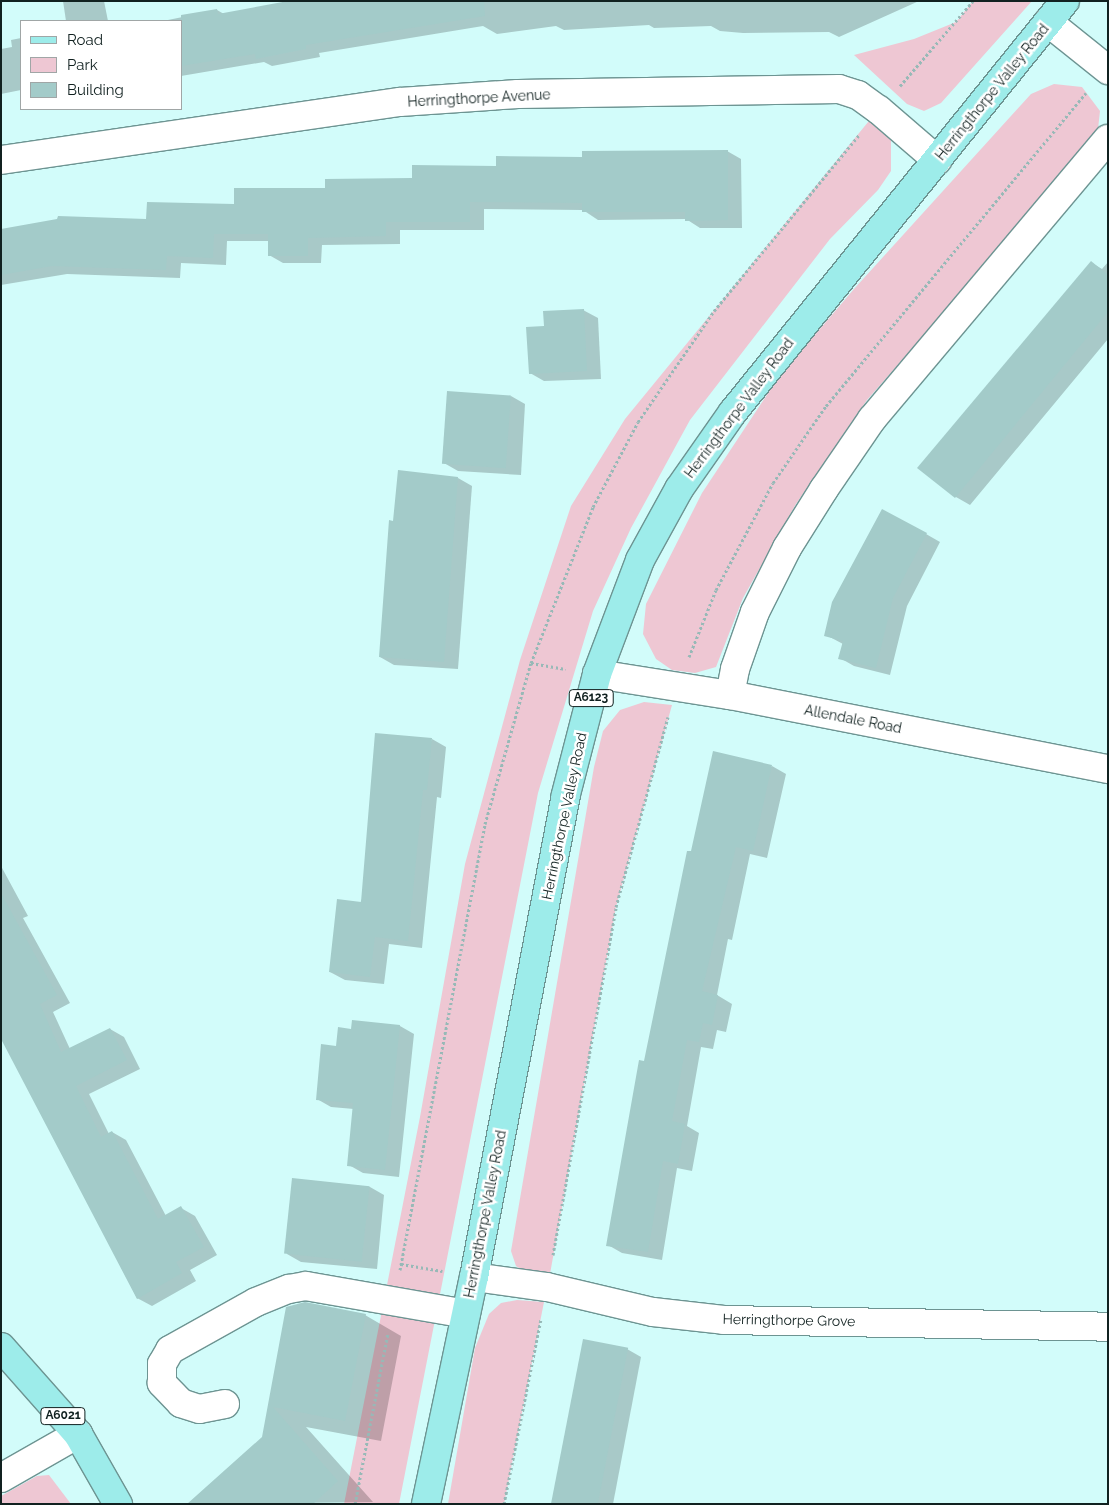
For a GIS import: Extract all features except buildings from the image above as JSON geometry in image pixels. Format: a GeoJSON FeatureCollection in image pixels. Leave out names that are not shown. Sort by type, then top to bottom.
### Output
{"type":"FeatureCollection","features":[{"type":"Feature","properties":{"kind":"main road","name":"Herringthorpe Valley Road"},"geometry":{"type":"LineString","coordinates":[[426,1504],[474,1276],[565,798],[597,674],[640,560],[679,490],[733,412],[1056,12]]}},
{"type":"Feature","properties":{"kind":"main road","name":"A6021"},"geometry":{"type":"LineString","coordinates":[[1,1347],[78,1434],[119,1500]]}},
{"type":"Feature","properties":{"kind":"street"},"geometry":{"type":"LineString","coordinates":[[1056,12],[1107,69]]}},
{"type":"Feature","properties":{"kind":"street","name":"Herringthorpe Avenue"},"geometry":{"type":"LineString","coordinates":[[1,160],[400,102],[518,94],[839,89],[858,96],[879,110],[937,160]]}},
{"type":"Feature","properties":{"kind":"street"},"geometry":{"type":"LineString","coordinates":[[730,695],[735,669],[755,612],[787,548],[872,419],[1108,139]]}},
{"type":"Feature","properties":{"kind":"street","name":"Allendale Road"},"geometry":{"type":"LineString","coordinates":[[597,674],[730,695],[1108,769]]}},
{"type":"Feature","properties":{"kind":"street","name":"Herringthorpe Grove"},"geometry":{"type":"LineString","coordinates":[[474,1276],[547,1287],[653,1312],[724,1320],[1108,1327]]}},
{"type":"Feature","properties":{"kind":"street"},"geometry":{"type":"LineString","coordinates":[[225,1404],[199,1409],[181,1403],[162,1383],[162,1364],[170,1350],[256,1302],[289,1289],[306,1286],[466,1314]]}},
{"type":"Feature","properties":{"kind":"street"},"geometry":{"type":"LineString","coordinates":[[1,1478],[78,1434]]}},
{"type":"Feature","properties":{"kind":"path"},"geometry":{"type":"LineString","coordinates":[[504,1504],[547,1287],[616,907],[657,751],[678,687],[716,590],[773,483],[810,429],[1107,69]]}},
{"type":"Feature","properties":{"kind":"path"},"geometry":{"type":"LineString","coordinates":[[401,1264],[474,1276]]}},
{"type":"Feature","properties":{"kind":"green space"},"geometry":{"type":"Polygon","coordinates":[[[973,1],[1032,1],[941,103],[924,111],[907,104],[854,55],[914,39],[956,22],[973,1]]]}},
{"type":"Feature","properties":{"kind":"green space"},"geometry":{"type":"Polygon","coordinates":[[[1054,84],[1082,87],[1100,111],[1098,129],[959,295],[867,400],[796,504],[743,598],[716,667],[695,673],[672,670],[656,659],[643,634],[646,604],[702,493],[778,378],[854,289],[1031,94],[1054,84]]]}},
{"type":"Feature","properties":{"kind":"green space"},"geometry":{"type":"Polygon","coordinates":[[[873,116],[891,135],[891,171],[878,190],[830,239],[690,420],[631,528],[593,611],[538,793],[399,1504],[344,1504],[420,1117],[465,864],[520,660],[571,506],[625,419],[873,116]]]}},
{"type":"Feature","properties":{"kind":"green space"},"geometry":{"type":"Polygon","coordinates":[[[644,702],[672,705],[616,907],[550,1274],[525,1272],[516,1266],[511,1251],[594,767],[603,731],[620,710],[644,702]]]}},
{"type":"Feature","properties":{"kind":"green space"},"geometry":{"type":"Polygon","coordinates":[[[517,1300],[544,1302],[504,1504],[448,1504],[475,1348],[489,1314],[501,1303],[517,1300]]]}},
{"type":"Feature","properties":{"kind":"green space"},"geometry":{"type":"Polygon","coordinates":[[[49,1475],[71,1504],[1,1504],[1,1496],[37,1476],[49,1475]]]}}]}
